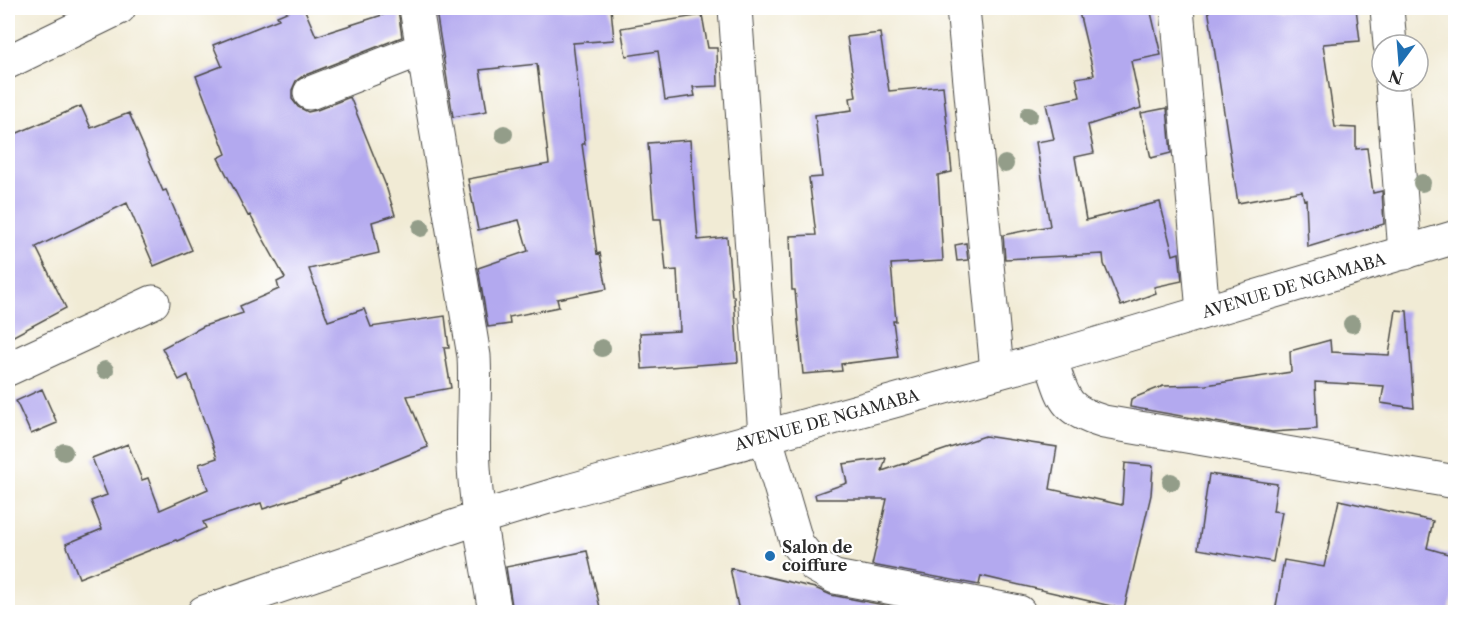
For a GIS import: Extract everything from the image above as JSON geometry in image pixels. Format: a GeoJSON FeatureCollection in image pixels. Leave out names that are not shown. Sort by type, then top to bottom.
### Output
{"type":"FeatureCollection","features":[{"type":"Feature","properties":{"kind":"street"},"geometry":{"type":"LineString","coordinates":[[8,62],[119,8]]}},
{"type":"Feature","properties":{"kind":"street"},"geometry":{"type":"LineString","coordinates":[[416,8],[474,356],[476,390],[473,435],[479,518],[495,612]]}},
{"type":"Feature","properties":{"kind":"street"},"geometry":{"type":"LineString","coordinates":[[735,8],[765,435],[797,544],[815,566],[835,577],[1019,612]]}},
{"type":"Feature","properties":{"kind":"street"},"geometry":{"type":"LineString","coordinates":[[963,8],[997,371]]}},
{"type":"Feature","properties":{"kind":"street"},"geometry":{"type":"LineString","coordinates":[[1177,8],[1203,312]]}},
{"type":"Feature","properties":{"kind":"street"},"geometry":{"type":"LineString","coordinates":[[1387,8],[1389,33]]}},
{"type":"Feature","properties":{"kind":"street"},"geometry":{"type":"LineString","coordinates":[[310,93],[422,49]]}},
{"type":"Feature","properties":{"kind":"street"},"geometry":{"type":"LineString","coordinates":[[1393,93],[1405,254]]}},
{"type":"Feature","properties":{"kind":"street","name":"AVENUE DE NGAMABA"},"geometry":{"type":"LineString","coordinates":[[204,612],[479,518],[765,435],[1050,358],[1405,254],[1455,237]]}},
{"type":"Feature","properties":{"kind":"street"},"geometry":{"type":"LineString","coordinates":[[8,369],[153,302]]}},
{"type":"Feature","properties":{"kind":"street"},"geometry":{"type":"LineString","coordinates":[[1050,358],[1066,403],[1083,416],[1116,424],[1455,482]]}},
{"type":"Feature","properties":{"kind":"building"},"geometry":{"type":"Polygon","coordinates":[[[296,8],[304,8],[316,36],[398,10],[402,37],[303,76],[296,81],[292,90],[292,99],[298,107],[308,112],[350,97],[386,186],[395,215],[372,222],[379,253],[309,269],[328,321],[364,309],[371,327],[445,316],[449,348],[444,348],[451,388],[407,396],[428,447],[340,482],[340,484],[263,509],[261,503],[203,522],[206,528],[79,578],[66,544],[102,529],[91,501],[107,495],[92,458],[128,444],[142,480],[148,478],[160,510],[208,489],[199,464],[217,458],[188,375],[179,380],[162,348],[204,326],[243,313],[240,306],[279,289],[277,282],[285,278],[250,215],[248,216],[218,158],[226,154],[196,76],[222,66],[213,45],[279,19],[277,16],[296,8]]]}},
{"type":"Feature","properties":{"kind":"building"},"geometry":{"type":"Polygon","coordinates":[[[453,8],[611,8],[614,40],[573,43],[585,144],[582,144],[597,254],[600,253],[607,289],[557,299],[559,307],[509,317],[510,324],[488,327],[478,268],[528,251],[519,220],[478,230],[468,179],[549,164],[537,64],[480,70],[487,111],[453,117],[436,11],[453,8]]]}},
{"type":"Feature","properties":{"kind":"building"},"geometry":{"type":"Polygon","coordinates":[[[1078,8],[1150,8],[1161,55],[1131,61],[1141,108],[1088,125],[1094,153],[1075,157],[1086,220],[1160,202],[1173,255],[1179,253],[1182,281],[1154,287],[1156,293],[1121,306],[1104,264],[1103,254],[1005,259],[1003,235],[1050,226],[1036,142],[1054,139],[1046,104],[1080,97],[1076,78],[1094,75],[1078,8]]]}},
{"type":"Feature","properties":{"kind":"building"},"geometry":{"type":"Polygon","coordinates":[[[1208,8],[1356,8],[1360,41],[1323,44],[1335,127],[1356,128],[1356,149],[1367,148],[1373,193],[1382,191],[1384,224],[1308,247],[1306,199],[1304,200],[1302,191],[1238,203],[1208,8]]]}},
{"type":"Feature","properties":{"kind":"building"},"geometry":{"type":"Polygon","coordinates":[[[702,15],[708,48],[717,48],[718,86],[693,87],[695,96],[665,100],[658,51],[626,56],[621,28],[702,15]]]}},
{"type":"Feature","properties":{"kind":"building"},"geometry":{"type":"Polygon","coordinates":[[[880,33],[889,91],[943,86],[952,172],[938,175],[943,261],[891,264],[896,321],[893,321],[898,357],[841,364],[842,371],[803,374],[795,290],[792,290],[790,236],[816,235],[809,178],[822,177],[815,115],[852,110],[850,98],[856,97],[847,37],[880,33]]]}},
{"type":"Feature","properties":{"kind":"building"},"geometry":{"type":"Polygon","coordinates":[[[81,106],[91,128],[129,113],[192,250],[154,266],[127,203],[36,247],[66,308],[8,339],[8,137],[81,106]]]}},
{"type":"Feature","properties":{"kind":"building"},"geometry":{"type":"Polygon","coordinates":[[[1167,108],[1171,153],[1151,158],[1141,113],[1167,108]]]}},
{"type":"Feature","properties":{"kind":"building"},"geometry":{"type":"Polygon","coordinates":[[[690,140],[698,240],[727,237],[732,296],[734,296],[738,362],[642,369],[640,333],[680,331],[677,270],[666,271],[661,219],[654,219],[648,143],[690,140]]]}},
{"type":"Feature","properties":{"kind":"building"},"geometry":{"type":"Polygon","coordinates":[[[966,243],[968,260],[957,261],[955,245],[966,243]]]}},
{"type":"Feature","properties":{"kind":"building"},"geometry":{"type":"Polygon","coordinates":[[[1396,310],[1407,311],[1414,408],[1381,403],[1384,386],[1315,382],[1317,429],[1272,432],[1130,407],[1131,399],[1163,386],[1206,385],[1291,372],[1290,351],[1330,340],[1331,352],[1389,355],[1396,310]]]}},
{"type":"Feature","properties":{"kind":"building"},"geometry":{"type":"Polygon","coordinates":[[[42,389],[57,423],[31,434],[16,401],[42,389]]]}},
{"type":"Feature","properties":{"kind":"building"},"geometry":{"type":"Polygon","coordinates":[[[985,436],[1057,447],[1050,489],[1122,505],[1125,463],[1153,466],[1151,495],[1124,609],[981,576],[979,585],[872,565],[887,499],[816,499],[815,494],[847,483],[843,464],[886,458],[882,471],[985,436]]]}},
{"type":"Feature","properties":{"kind":"building"},"geometry":{"type":"Polygon","coordinates":[[[1209,474],[1277,484],[1273,511],[1282,512],[1273,562],[1198,549],[1209,474]]]}},
{"type":"Feature","properties":{"kind":"building"},"geometry":{"type":"Polygon","coordinates":[[[1339,500],[1433,521],[1427,548],[1455,556],[1455,588],[1449,612],[1275,612],[1284,560],[1324,567],[1339,500]]]}},
{"type":"Feature","properties":{"kind":"building"},"geometry":{"type":"Polygon","coordinates":[[[587,551],[601,612],[513,612],[506,567],[587,551]]]}},
{"type":"Feature","properties":{"kind":"building"},"geometry":{"type":"Polygon","coordinates":[[[730,568],[815,588],[831,595],[889,606],[888,612],[757,612],[738,607],[730,568]]]}},
{"type":"Feature","properties":{"kind":"place","name":"Salon de coiffure"},"geometry":{"type":"Point","coordinates":[770,556]}}]}
